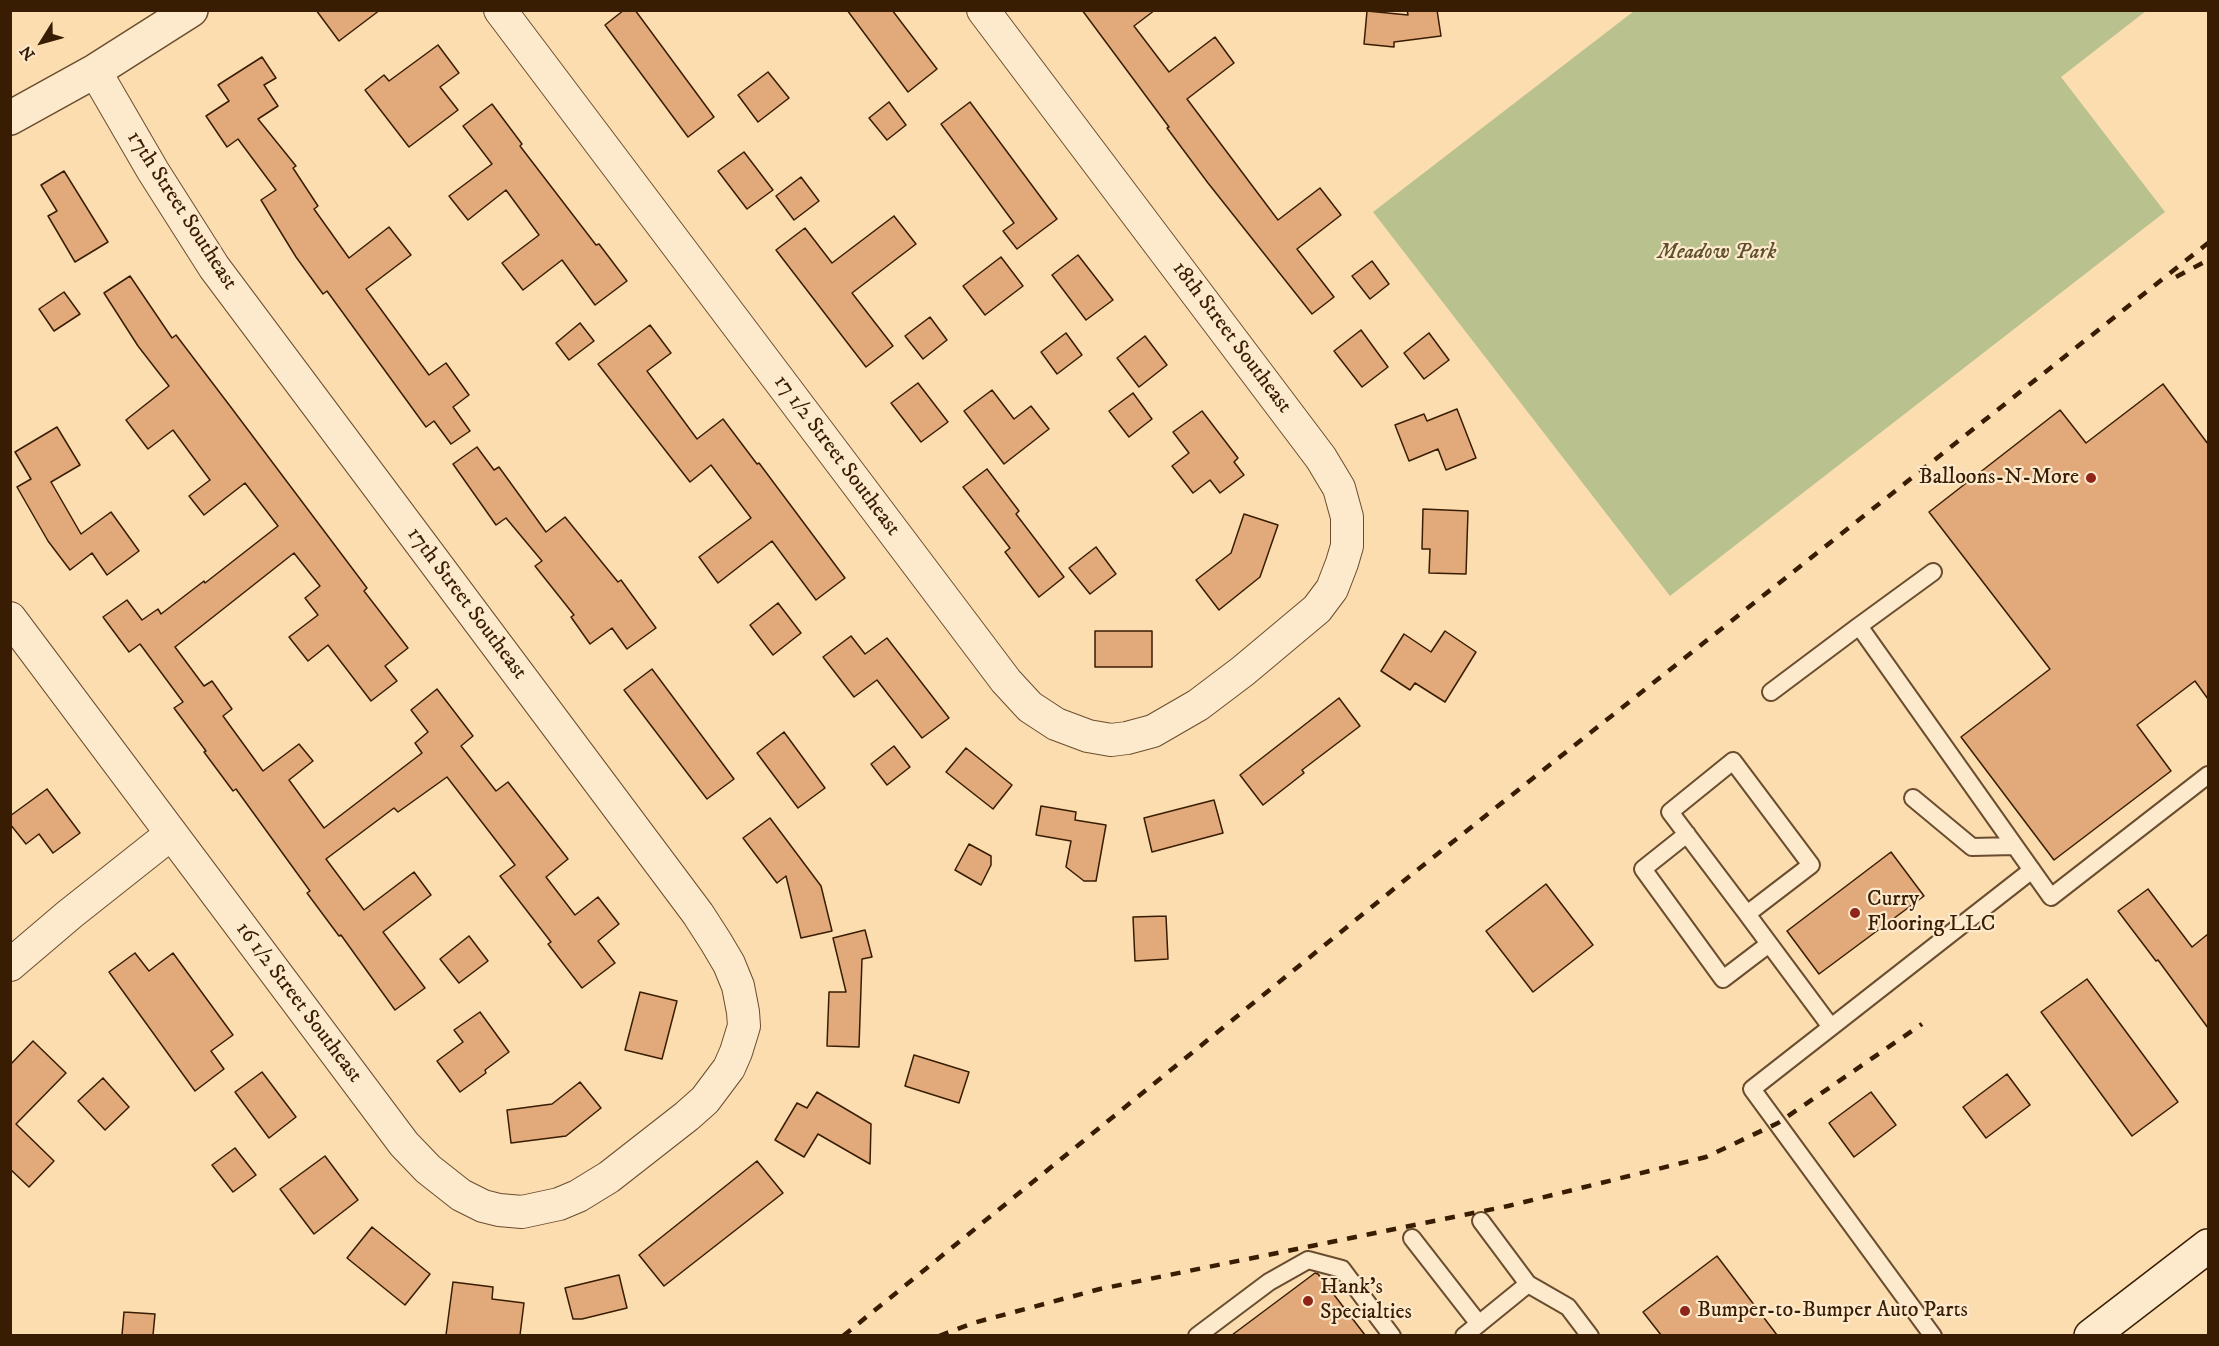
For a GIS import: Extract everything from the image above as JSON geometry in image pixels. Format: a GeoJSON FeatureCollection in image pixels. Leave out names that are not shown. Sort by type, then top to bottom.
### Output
{"type":"FeatureCollection","features":[{"type":"Feature","properties":{"kind":"street"},"geometry":{"type":"LineString","coordinates":[[10,118],[95,71],[190,10]]}},
{"type":"Feature","properties":{"kind":"street","name":"17 1/2 Street Southeast"},"geometry":{"type":"LineString","coordinates":[[500,10],[999,672],[1030,707],[1056,724],[1074,732],[1111,740],[1127,738],[1171,723],[1243,672]]}},
{"type":"Feature","properties":{"kind":"street","name":"18th Street Southeast"},"geometry":{"type":"LineString","coordinates":[[983,10],[1322,458],[1339,488],[1347,517],[1347,533],[1342,563],[1332,589],[1300,626],[1243,672]]}},
{"type":"Feature","properties":{"kind":"street","name":"17th Street Southeast"},"geometry":{"type":"LineString","coordinates":[[95,71],[158,180],[214,267],[698,915],[729,964],[738,986],[743,1012],[744,1026],[736,1052],[729,1068],[705,1100],[663,1136]]}},
{"type":"Feature","properties":{"kind":"street","name":"16 1/2 Street Southeast"},"geometry":{"type":"LineString","coordinates":[[10,618],[404,1144],[428,1169],[461,1195],[483,1206],[499,1210],[533,1211],[578,1196],[609,1178],[663,1136]]}},
{"type":"Feature","properties":{"kind":"street"},"geometry":{"type":"LineString","coordinates":[[10,965],[171,834]]}},
{"type":"Feature","properties":{"kind":"street"},"geometry":{"type":"LineString","coordinates":[[2091,1335],[2208,1246]]}},
{"type":"Feature","properties":{"kind":"lane"},"geometry":{"type":"LineString","coordinates":[[1770,692],[1933,572]]}},
{"type":"Feature","properties":{"kind":"lane"},"geometry":{"type":"LineString","coordinates":[[1859,626],[2051,897],[2208,775]]}},
{"type":"Feature","properties":{"kind":"lane"},"geometry":{"type":"LineString","coordinates":[[1746,914],[1810,865],[1733,761],[1670,812],[1687,834],[1746,914],[1831,1027]]}},
{"type":"Feature","properties":{"kind":"lane"},"geometry":{"type":"LineString","coordinates":[[1913,798],[1972,847],[2014,846]]}},
{"type":"Feature","properties":{"kind":"lane"},"geometry":{"type":"LineString","coordinates":[[1687,834],[1644,869],[1723,979],[1769,944]]}},
{"type":"Feature","properties":{"kind":"lane"},"geometry":{"type":"LineString","coordinates":[[1933,1335],[1752,1089],[2032,870]]}},
{"type":"Feature","properties":{"kind":"lane"},"geometry":{"type":"LineString","coordinates":[[1481,1221],[1528,1284],[1568,1307],[1590,1335]]}},
{"type":"Feature","properties":{"kind":"lane"},"geometry":{"type":"LineString","coordinates":[[1412,1238],[1479,1324]]}},
{"type":"Feature","properties":{"kind":"lane"},"geometry":{"type":"LineString","coordinates":[[1197,1335],[1269,1282],[1308,1260],[1342,1269],[1392,1335]]}},
{"type":"Feature","properties":{"kind":"lane"},"geometry":{"type":"LineString","coordinates":[[1464,1335],[1528,1284]]}},
{"type":"Feature","properties":{"kind":"green space","name":"Meadow Park"},"geometry":{"type":"Polygon","coordinates":[[[1634,11],[2146,11],[2061,77],[2165,212],[1670,596],[1373,212],[1634,11]]]}},
{"type":"Feature","properties":{"kind":"building"},"geometry":{"type":"Polygon","coordinates":[[[316,10],[380,10],[339,41],[316,10]]]}},
{"type":"Feature","properties":{"kind":"building"},"geometry":{"type":"Polygon","coordinates":[[[624,10],[635,10],[714,117],[688,137],[605,25],[624,10]]]}},
{"type":"Feature","properties":{"kind":"building"},"geometry":{"type":"Polygon","coordinates":[[[847,10],[892,10],[937,69],[908,92],[847,10]]]}},
{"type":"Feature","properties":{"kind":"building"},"geometry":{"type":"Polygon","coordinates":[[[1082,10],[1155,10],[1134,26],[1169,72],[1215,37],[1234,63],[1187,99],[1278,220],[1320,188],[1341,215],[1297,249],[1334,297],[1312,314],[1208,183],[1082,10]]]}},
{"type":"Feature","properties":{"kind":"building"},"geometry":{"type":"Polygon","coordinates":[[[1407,10],[1437,10],[1441,36],[1394,42],[1394,47],[1364,44],[1367,11],[1408,15],[1407,10]]]}},
{"type":"Feature","properties":{"kind":"building"},"geometry":{"type":"Polygon","coordinates":[[[438,45],[459,73],[440,87],[458,110],[409,147],[365,90],[384,75],[389,81],[438,45]]]}},
{"type":"Feature","properties":{"kind":"building"},"geometry":{"type":"Polygon","coordinates":[[[262,57],[276,78],[264,85],[278,106],[258,119],[296,166],[293,168],[318,206],[314,209],[349,258],[389,227],[411,255],[366,289],[429,375],[446,363],[469,395],[453,407],[470,431],[451,444],[434,421],[426,427],[327,291],[323,294],[296,257],[261,200],[276,190],[238,139],[227,147],[206,116],[229,101],[218,85],[262,57]]]}},
{"type":"Feature","properties":{"kind":"building"},"geometry":{"type":"Polygon","coordinates":[[[768,72],[789,98],[758,122],[738,95],[768,72]]]}},
{"type":"Feature","properties":{"kind":"building"},"geometry":{"type":"Polygon","coordinates":[[[889,102],[906,125],[887,140],[869,118],[889,102]]]}},
{"type":"Feature","properties":{"kind":"building"},"geometry":{"type":"Polygon","coordinates":[[[970,102],[1057,219],[1017,249],[1003,231],[1014,223],[941,124],[970,102]]]}},
{"type":"Feature","properties":{"kind":"building"},"geometry":{"type":"Polygon","coordinates":[[[492,104],[522,144],[520,146],[596,245],[599,244],[627,281],[595,305],[562,260],[523,290],[502,263],[539,235],[506,190],[468,220],[449,196],[492,164],[463,126],[492,104]]]}},
{"type":"Feature","properties":{"kind":"building"},"geometry":{"type":"Polygon","coordinates":[[[744,152],[773,190],[747,209],[718,171],[744,152]]]}},
{"type":"Feature","properties":{"kind":"building"},"geometry":{"type":"Polygon","coordinates":[[[64,171],[108,242],[75,262],[48,216],[57,211],[41,185],[64,171]]]}},
{"type":"Feature","properties":{"kind":"building"},"geometry":{"type":"Polygon","coordinates":[[[801,177],[819,201],[794,220],[776,196],[801,177]]]}},
{"type":"Feature","properties":{"kind":"building"},"geometry":{"type":"Polygon","coordinates":[[[894,216],[916,244],[852,293],[893,346],[866,367],[776,250],[805,228],[832,263],[894,216]]]}},
{"type":"Feature","properties":{"kind":"building"},"geometry":{"type":"Polygon","coordinates":[[[1078,255],[1113,300],[1086,320],[1052,275],[1078,255]]]}},
{"type":"Feature","properties":{"kind":"building"},"geometry":{"type":"Polygon","coordinates":[[[1001,257],[1023,286],[985,315],[963,286],[1001,257]]]}},
{"type":"Feature","properties":{"kind":"building"},"geometry":{"type":"Polygon","coordinates":[[[1372,261],[1389,284],[1370,299],[1352,276],[1372,261]]]}},
{"type":"Feature","properties":{"kind":"building"},"geometry":{"type":"Polygon","coordinates":[[[130,276],[172,338],[176,335],[367,588],[364,591],[408,648],[385,666],[397,681],[371,701],[328,645],[308,661],[289,637],[318,615],[305,598],[320,586],[294,553],[175,647],[204,686],[212,681],[232,709],[223,716],[263,771],[299,744],[313,761],[289,780],[324,828],[422,753],[415,743],[428,732],[411,710],[437,689],[473,736],[461,746],[496,791],[508,782],[568,859],[546,877],[575,915],[598,897],[619,924],[598,941],[615,963],[582,988],[548,944],[551,942],[500,876],[515,865],[447,777],[398,812],[394,808],[326,859],[364,910],[414,872],[431,895],[383,932],[425,988],[395,1010],[341,935],[339,936],[307,893],[310,891],[236,789],[233,791],[204,752],[206,751],[174,708],[183,702],[140,644],[129,652],[103,617],[127,600],[142,620],[158,609],[161,614],[278,526],[245,483],[204,515],[189,496],[210,480],[173,430],[148,449],[126,420],[169,386],[138,346],[104,293],[130,276]]]}},
{"type":"Feature","properties":{"kind":"building"},"geometry":{"type":"Polygon","coordinates":[[[64,292],[80,314],[54,331],[39,309],[64,292]]]}},
{"type":"Feature","properties":{"kind":"building"},"geometry":{"type":"Polygon","coordinates":[[[930,317],[947,340],[923,359],[905,336],[930,317]]]}},
{"type":"Feature","properties":{"kind":"building"},"geometry":{"type":"Polygon","coordinates":[[[580,323],[594,341],[569,360],[556,343],[580,323]]]}},
{"type":"Feature","properties":{"kind":"building"},"geometry":{"type":"Polygon","coordinates":[[[650,325],[671,353],[647,371],[697,439],[723,419],[845,578],[816,600],[772,541],[718,583],[699,557],[751,518],[711,465],[690,482],[598,364],[650,325]]]}},
{"type":"Feature","properties":{"kind":"building"},"geometry":{"type":"Polygon","coordinates":[[[1361,330],[1388,367],[1362,387],[1334,351],[1361,330]]]}},
{"type":"Feature","properties":{"kind":"building"},"geometry":{"type":"Polygon","coordinates":[[[1066,333],[1082,355],[1057,374],[1041,352],[1066,333]]]}},
{"type":"Feature","properties":{"kind":"building"},"geometry":{"type":"Polygon","coordinates":[[[1429,333],[1449,360],[1424,379],[1404,353],[1429,333]]]}},
{"type":"Feature","properties":{"kind":"building"},"geometry":{"type":"Polygon","coordinates":[[[1145,336],[1167,365],[1139,387],[1117,358],[1145,336]]]}},
{"type":"Feature","properties":{"kind":"building"},"geometry":{"type":"Polygon","coordinates":[[[918,383],[948,422],[921,442],[891,403],[918,383]]]}},
{"type":"Feature","properties":{"kind":"building"},"geometry":{"type":"Polygon","coordinates":[[[2163,384],[2208,444],[2208,699],[2195,681],[2137,725],[2171,771],[2054,860],[1961,737],[2050,669],[1929,512],[2060,410],[2086,443],[2163,384]]]}},
{"type":"Feature","properties":{"kind":"building"},"geometry":{"type":"Polygon","coordinates":[[[992,390],[1014,419],[1031,406],[1049,429],[1004,464],[964,411],[992,390]]]}},
{"type":"Feature","properties":{"kind":"building"},"geometry":{"type":"Polygon","coordinates":[[[1133,393],[1152,419],[1129,437],[1109,411],[1133,393]]]}},
{"type":"Feature","properties":{"kind":"building"},"geometry":{"type":"Polygon","coordinates":[[[1457,409],[1476,458],[1446,470],[1438,449],[1409,461],[1395,425],[1424,414],[1427,421],[1457,409]]]}},
{"type":"Feature","properties":{"kind":"building"},"geometry":{"type":"Polygon","coordinates":[[[1202,411],[1238,458],[1234,462],[1244,475],[1220,493],[1210,480],[1193,493],[1172,466],[1189,453],[1173,432],[1202,411]]]}},
{"type":"Feature","properties":{"kind":"building"},"geometry":{"type":"Polygon","coordinates":[[[57,427],[80,465],[51,482],[81,534],[111,512],[139,551],[107,575],[92,553],[70,570],[48,541],[17,487],[31,479],[15,452],[57,427]]]}},
{"type":"Feature","properties":{"kind":"building"},"geometry":{"type":"Polygon","coordinates":[[[477,447],[494,470],[499,467],[546,532],[565,517],[618,582],[621,580],[656,628],[627,649],[612,628],[590,644],[571,617],[574,615],[535,566],[542,561],[506,518],[496,525],[453,464],[477,447]]]}},
{"type":"Feature","properties":{"kind":"building"},"geometry":{"type":"Polygon","coordinates":[[[987,469],[1019,511],[1016,514],[1064,577],[1039,597],[1005,552],[1010,548],[963,487],[987,469]]]}},
{"type":"Feature","properties":{"kind":"building"},"geometry":{"type":"Polygon","coordinates":[[[1423,509],[1468,511],[1466,574],[1429,573],[1430,549],[1422,549],[1423,509]]]}},
{"type":"Feature","properties":{"kind":"building"},"geometry":{"type":"Polygon","coordinates":[[[1244,514],[1278,525],[1260,577],[1219,610],[1196,580],[1231,553],[1244,514]]]}},
{"type":"Feature","properties":{"kind":"building"},"geometry":{"type":"Polygon","coordinates":[[[1096,547],[1116,574],[1090,594],[1069,568],[1096,547]]]}},
{"type":"Feature","properties":{"kind":"building"},"geometry":{"type":"Polygon","coordinates":[[[778,603],[801,633],[773,655],[750,625],[778,603]]]}},
{"type":"Feature","properties":{"kind":"building"},"geometry":{"type":"Polygon","coordinates":[[[1095,631],[1152,631],[1152,667],[1095,667],[1095,631]]]}},
{"type":"Feature","properties":{"kind":"building"},"geometry":{"type":"Polygon","coordinates":[[[1445,631],[1476,652],[1445,702],[1415,683],[1410,690],[1381,671],[1404,634],[1431,652],[1445,631]]]}},
{"type":"Feature","properties":{"kind":"building"},"geometry":{"type":"Polygon","coordinates":[[[851,636],[865,654],[887,638],[949,718],[922,738],[877,680],[854,697],[823,657],[851,636]]]}},
{"type":"Feature","properties":{"kind":"building"},"geometry":{"type":"Polygon","coordinates":[[[652,669],[734,779],[707,799],[624,690],[652,669]]]}},
{"type":"Feature","properties":{"kind":"building"},"geometry":{"type":"Polygon","coordinates":[[[1339,698],[1360,726],[1302,770],[1304,773],[1263,805],[1240,775],[1339,698]]]}},
{"type":"Feature","properties":{"kind":"building"},"geometry":{"type":"Polygon","coordinates":[[[784,732],[825,788],[798,808],[757,753],[784,732]]]}},
{"type":"Feature","properties":{"kind":"building"},"geometry":{"type":"Polygon","coordinates":[[[894,746],[910,767],[887,785],[871,764],[894,746]]]}},
{"type":"Feature","properties":{"kind":"building"},"geometry":{"type":"Polygon","coordinates":[[[966,748],[1012,785],[993,809],[946,772],[966,748]]]}},
{"type":"Feature","properties":{"kind":"building"},"geometry":{"type":"Polygon","coordinates":[[[47,789],[80,833],[53,853],[39,834],[26,844],[10,824],[10,816],[47,789]]]}},
{"type":"Feature","properties":{"kind":"building"},"geometry":{"type":"Polygon","coordinates":[[[1214,800],[1223,833],[1152,852],[1144,818],[1214,800]]]}},
{"type":"Feature","properties":{"kind":"building"},"geometry":{"type":"Polygon","coordinates":[[[1041,806],[1076,812],[1075,820],[1106,825],[1096,881],[1084,881],[1066,867],[1071,841],[1036,835],[1041,806]]]}},
{"type":"Feature","properties":{"kind":"building"},"geometry":{"type":"Polygon","coordinates":[[[770,818],[821,886],[832,931],[801,938],[786,876],[777,883],[743,838],[770,818]]]}},
{"type":"Feature","properties":{"kind":"building"},"geometry":{"type":"Polygon","coordinates":[[[969,844],[991,856],[991,865],[981,885],[955,870],[969,844]]]}},
{"type":"Feature","properties":{"kind":"building","name":"Curry Flooring LLC"},"geometry":{"type":"Polygon","coordinates":[[[1891,852],[1924,896],[1819,974],[1787,931],[1891,852]]]}},
{"type":"Feature","properties":{"kind":"building"},"geometry":{"type":"Polygon","coordinates":[[[1546,884],[1593,945],[1533,992],[1486,931],[1546,884]]]}},
{"type":"Feature","properties":{"kind":"building"},"geometry":{"type":"Polygon","coordinates":[[[2148,889],[2192,947],[2208,934],[2208,1028],[2158,960],[2156,961],[2118,911],[2148,889]]]}},
{"type":"Feature","properties":{"kind":"building"},"geometry":{"type":"Polygon","coordinates":[[[1166,916],[1168,959],[1135,961],[1133,917],[1166,916]]]}},
{"type":"Feature","properties":{"kind":"building"},"geometry":{"type":"Polygon","coordinates":[[[865,930],[872,957],[862,959],[859,1047],[827,1046],[829,992],[846,992],[833,938],[865,930]]]}},
{"type":"Feature","properties":{"kind":"building"},"geometry":{"type":"Polygon","coordinates":[[[469,936],[488,961],[459,983],[440,959],[469,936]]]}},
{"type":"Feature","properties":{"kind":"building"},"geometry":{"type":"Polygon","coordinates":[[[135,953],[149,971],[173,953],[233,1035],[211,1051],[224,1069],[195,1091],[109,972],[135,953]]]}},
{"type":"Feature","properties":{"kind":"building"},"geometry":{"type":"Polygon","coordinates":[[[2087,979],[2178,1102],[2132,1136],[2041,1012],[2087,979]]]}},
{"type":"Feature","properties":{"kind":"building"},"geometry":{"type":"Polygon","coordinates":[[[640,992],[677,1001],[662,1059],[625,1050],[640,992]]]}},
{"type":"Feature","properties":{"kind":"building"},"geometry":{"type":"Polygon","coordinates":[[[480,1012],[509,1052],[460,1092],[437,1061],[463,1042],[454,1030],[480,1012]]]}},
{"type":"Feature","properties":{"kind":"building"},"geometry":{"type":"Polygon","coordinates":[[[33,1041],[66,1073],[16,1124],[54,1161],[29,1187],[10,1169],[10,1065],[33,1041]]]}},
{"type":"Feature","properties":{"kind":"building"},"geometry":{"type":"Polygon","coordinates":[[[914,1055],[969,1072],[959,1103],[905,1086],[914,1055]]]}},
{"type":"Feature","properties":{"kind":"building"},"geometry":{"type":"Polygon","coordinates":[[[262,1072],[296,1117],[269,1138],[235,1092],[262,1072]]]}},
{"type":"Feature","properties":{"kind":"building"},"geometry":{"type":"Polygon","coordinates":[[[2007,1074],[2030,1105],[1986,1138],[1963,1107],[2007,1074]]]}},
{"type":"Feature","properties":{"kind":"building"},"geometry":{"type":"Polygon","coordinates":[[[103,1078],[129,1107],[105,1130],[78,1101],[103,1078]]]}},
{"type":"Feature","properties":{"kind":"building"},"geometry":{"type":"Polygon","coordinates":[[[580,1082],[601,1108],[566,1136],[511,1143],[507,1110],[552,1104],[580,1082]]]}},
{"type":"Feature","properties":{"kind":"building"},"geometry":{"type":"Polygon","coordinates":[[[817,1092],[871,1124],[870,1164],[818,1134],[804,1157],[775,1140],[797,1103],[807,1108],[817,1092]]]}},
{"type":"Feature","properties":{"kind":"building"},"geometry":{"type":"Polygon","coordinates":[[[1871,1092],[1896,1125],[1854,1157],[1829,1123],[1871,1092]]]}},
{"type":"Feature","properties":{"kind":"building"},"geometry":{"type":"Polygon","coordinates":[[[235,1148],[256,1175],[233,1192],[212,1165],[235,1148]]]}},
{"type":"Feature","properties":{"kind":"building"},"geometry":{"type":"Polygon","coordinates":[[[325,1156],[358,1200],[314,1234],[280,1189],[325,1156]]]}},
{"type":"Feature","properties":{"kind":"building"},"geometry":{"type":"Polygon","coordinates":[[[757,1161],[783,1193],[664,1286],[639,1255],[757,1161]]]}},
{"type":"Feature","properties":{"kind":"building"},"geometry":{"type":"Polygon","coordinates":[[[372,1227],[430,1274],[405,1305],[347,1258],[372,1227]]]}},
{"type":"Feature","properties":{"kind":"building"},"geometry":{"type":"Polygon","coordinates":[[[1717,1256],[1777,1335],[1661,1335],[1643,1312],[1717,1256]]]}},
{"type":"Feature","properties":{"kind":"building","name":"Hank's Specialties"},"geometry":{"type":"Polygon","coordinates":[[[1315,1273],[1365,1335],[1232,1335],[1315,1273]]]}},
{"type":"Feature","properties":{"kind":"building"},"geometry":{"type":"Polygon","coordinates":[[[619,1275],[627,1308],[573,1319],[565,1288],[619,1275]]]}},
{"type":"Feature","properties":{"kind":"building"},"geometry":{"type":"Polygon","coordinates":[[[453,1282],[493,1287],[492,1299],[524,1303],[520,1335],[446,1335],[453,1282]]]}},
{"type":"Feature","properties":{"kind":"building"},"geometry":{"type":"Polygon","coordinates":[[[124,1312],[155,1314],[153,1335],[122,1335],[124,1312]]]}},
{"type":"Feature","properties":{"kind":"railway"},"geometry":{"type":"LineString","coordinates":[[843,1336],[1416,871],[2208,243]]}},
{"type":"Feature","properties":{"kind":"railway"},"geometry":{"type":"LineString","coordinates":[[2176,277],[2208,260]]}},
{"type":"Feature","properties":{"kind":"railway"},"geometry":{"type":"LineString","coordinates":[[939,1336],[973,1323],[1100,1289],[1508,1206],[1706,1157],[1778,1123],[1922,1024]]}},
{"type":"Feature","properties":{"kind":"place","name":"Balloons-N-More"},"geometry":{"type":"Point","coordinates":[2091,478]}},
{"type":"Feature","properties":{"kind":"place","name":"Curry Flooring LLC"},"geometry":{"type":"Point","coordinates":[1855,913]}},
{"type":"Feature","properties":{"kind":"place","name":"Hank's Specialties"},"geometry":{"type":"Point","coordinates":[1308,1301]}},
{"type":"Feature","properties":{"kind":"place","name":"Bumper-to-Bumper Auto Parts"},"geometry":{"type":"Point","coordinates":[1685,1311]}}]}
